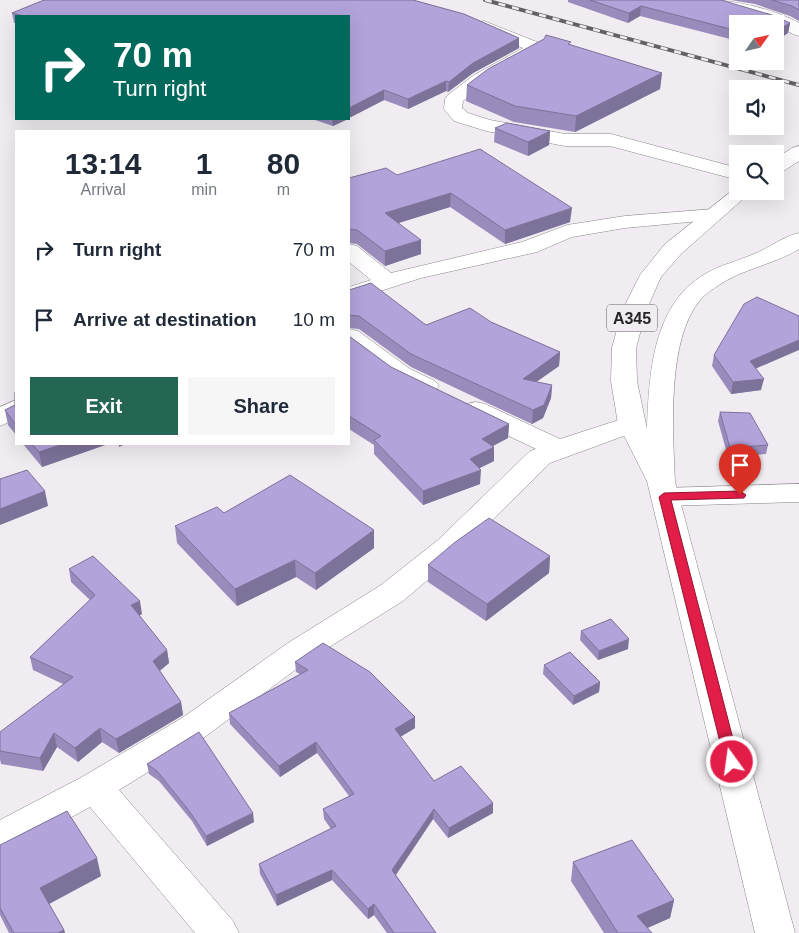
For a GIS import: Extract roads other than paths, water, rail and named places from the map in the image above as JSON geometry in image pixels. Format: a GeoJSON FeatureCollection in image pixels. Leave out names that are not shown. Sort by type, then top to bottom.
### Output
{"type":"FeatureCollection","features":[{"type":"Feature","properties":{"kind":"main road"},"geometry":{"type":"LineString","coordinates":[[715,0],[724,5],[777,21],[799,31]]}},
{"type":"Feature","properties":{"kind":"main road"},"geometry":{"type":"LineString","coordinates":[[468,18],[536,48],[480,79],[454,99],[453,109],[462,117],[486,125],[565,140],[611,140],[729,172]]}},
{"type":"Feature","properties":{"kind":"main road"},"geometry":{"type":"LineString","coordinates":[[784,162],[799,152]]}},
{"type":"Feature","properties":{"kind":"main road","name":"A345"},"geometry":{"type":"LineString","coordinates":[[663,489],[631,424],[624,381],[624,348],[634,311],[651,275],[673,249],[732,200]]}},
{"type":"Feature","properties":{"kind":"main road"},"geometry":{"type":"LineString","coordinates":[[350,294],[415,273],[529,246],[567,231],[625,222],[714,215]]}},
{"type":"Feature","properties":{"kind":"main road","name":"A345"},"geometry":{"type":"LineString","coordinates":[[775,933],[663,489],[660,426],[668,345],[677,318],[691,296],[710,280],[773,253],[799,238]]}},
{"type":"Feature","properties":{"kind":"main road"},"geometry":{"type":"LineString","coordinates":[[350,252],[388,282]]}},
{"type":"Feature","properties":{"kind":"main road"},"geometry":{"type":"LineString","coordinates":[[350,337],[401,374],[558,449]]}},
{"type":"Feature","properties":{"kind":"main road"},"geometry":{"type":"LineString","coordinates":[[0,418],[15,409]]}},
{"type":"Feature","properties":{"kind":"main road"},"geometry":{"type":"LineString","coordinates":[[0,838],[95,787],[194,727],[299,651],[392,593],[448,547],[540,457],[631,424]]}},
{"type":"Feature","properties":{"kind":"main road"},"geometry":{"type":"LineString","coordinates":[[663,489],[799,494]]}},
{"type":"Feature","properties":{"kind":"main road"},"geometry":{"type":"LineString","coordinates":[[95,787],[220,933]]}},
{"type":"Feature","properties":{"kind":"railway"},"geometry":{"type":"LineString","coordinates":[[485,0],[799,85]]}}]}
